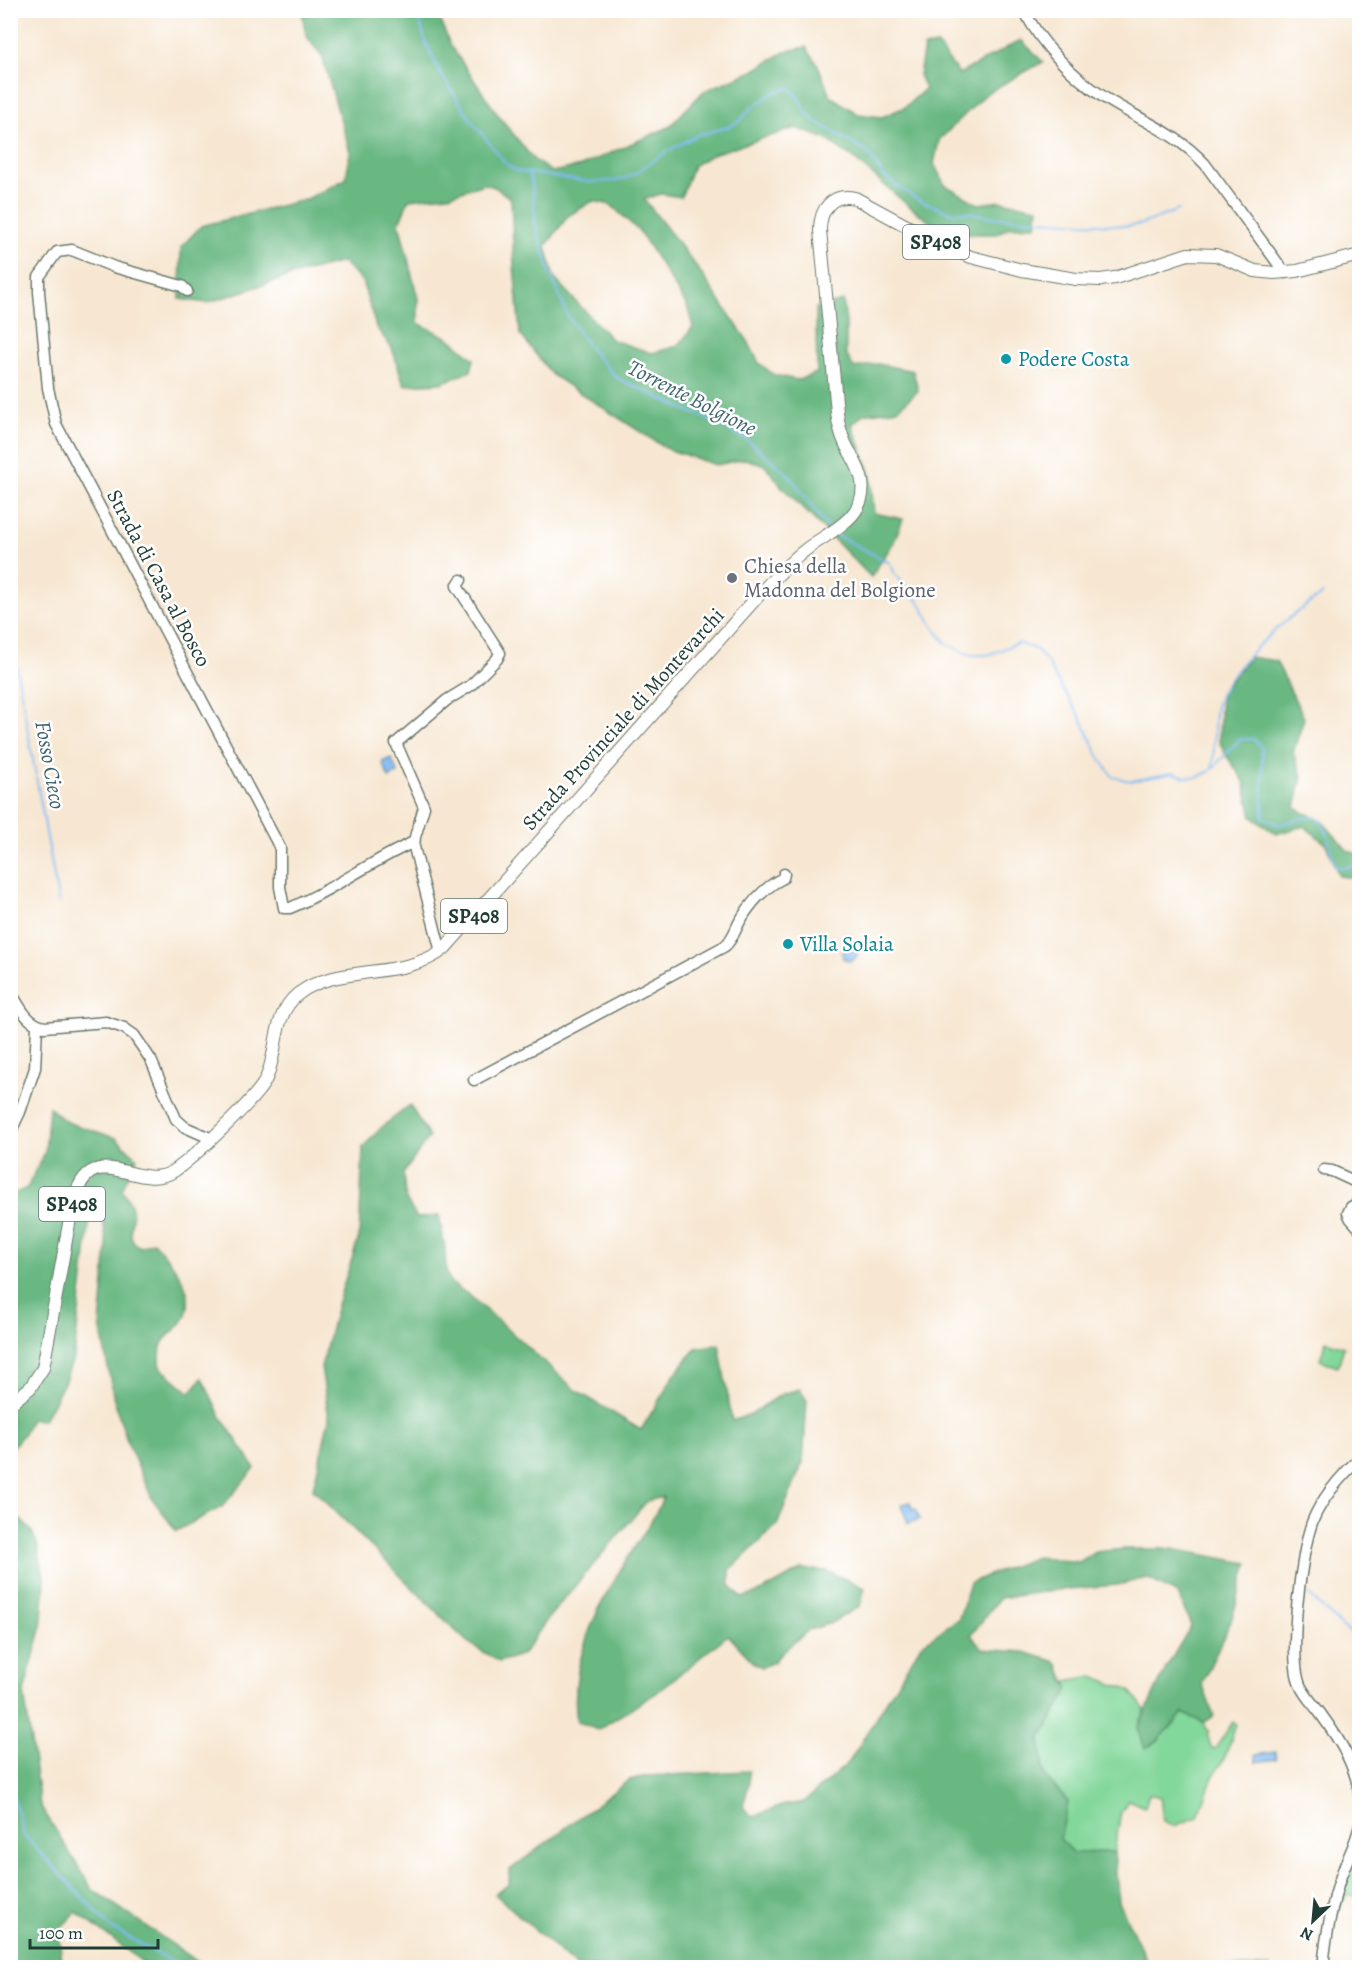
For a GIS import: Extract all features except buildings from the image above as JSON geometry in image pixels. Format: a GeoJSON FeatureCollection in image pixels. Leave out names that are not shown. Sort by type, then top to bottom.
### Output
{"type":"FeatureCollection","features":[{"type":"Feature","properties":{"kind":"main road","name":"Strada Provinciale di Montevarchi"},"geometry":{"type":"LineString","coordinates":[[10,1404],[30,1388],[43,1368],[74,1198],[80,1184],[90,1173],[105,1168],[119,1169],[148,1177],[167,1174],[179,1167],[252,1098],[263,1084],[282,1016],[297,995],[320,982],[420,963],[441,952],[767,586],[803,552],[842,527],[855,511],[862,496],[862,482],[859,470],[843,439],[838,418],[820,230],[821,215],[825,207],[833,200],[846,197],[859,200],[938,243],[970,257],[1001,266],[1088,280],[1112,279],[1182,255],[1219,256],[1258,271],[1284,273],[1359,255]]}},
{"type":"Feature","properties":{"kind":"street"},"geometry":{"type":"LineString","coordinates":[[1024,10],[1030,24],[1042,39],[1068,69],[1085,84],[1113,103],[1172,134],[1191,148],[1284,273]]}},
{"type":"Feature","properties":{"kind":"street","name":"Strada di Casa al Bosco"},"geometry":{"type":"LineString","coordinates":[[187,291],[183,286],[114,267],[72,250],[57,252],[39,277],[48,388],[56,424],[280,849],[280,887],[284,908],[290,908],[322,894],[396,850],[414,842]]}},
{"type":"Feature","properties":{"kind":"street"},"geometry":{"type":"LineString","coordinates":[[441,952],[414,842],[424,807],[396,743],[447,700],[470,686],[500,652],[458,590],[461,580]]}},
{"type":"Feature","properties":{"kind":"street"},"geometry":{"type":"LineString","coordinates":[[474,1080],[725,946],[757,897],[783,878],[784,874]]}},
{"type":"Feature","properties":{"kind":"street"},"geometry":{"type":"LineString","coordinates":[[10,991],[24,1014],[37,1026],[53,1027],[106,1022],[124,1028],[134,1035],[151,1060],[176,1119],[185,1127],[210,1138]]}},
{"type":"Feature","properties":{"kind":"street"},"geometry":{"type":"LineString","coordinates":[[10,1133],[35,1068],[37,1026]]}},
{"type":"Feature","properties":{"kind":"street"},"geometry":{"type":"LineString","coordinates":[[1324,1170],[1359,1184]]}},
{"type":"Feature","properties":{"kind":"street"},"geometry":{"type":"LineString","coordinates":[[1359,1202],[1351,1207],[1348,1213],[1359,1229]]}},
{"type":"Feature","properties":{"kind":"street"},"geometry":{"type":"LineString","coordinates":[[1359,1458],[1331,1489],[1313,1520],[1305,1550],[1294,1643],[1295,1668],[1301,1687],[1351,1762],[1359,1788],[1359,1800]]}},
{"type":"Feature","properties":{"kind":"street"},"geometry":{"type":"LineString","coordinates":[[1323,1968],[1330,1916],[1342,1875],[1358,1835],[1359,1824]]}},
{"type":"Feature","properties":{"kind":"green space"},"geometry":{"type":"Polygon","coordinates":[[[302,11],[437,11],[450,45],[498,115],[534,160],[552,172],[581,166],[669,127],[704,91],[753,71],[786,51],[806,47],[818,65],[830,96],[858,114],[882,117],[905,107],[925,89],[919,75],[924,47],[937,45],[959,74],[1021,40],[1043,62],[987,93],[939,140],[934,164],[945,185],[978,204],[1000,201],[1038,208],[1036,226],[1009,227],[996,234],[973,234],[935,226],[853,158],[826,139],[796,128],[713,154],[693,166],[681,197],[661,194],[644,199],[693,262],[747,340],[759,363],[774,375],[798,380],[817,373],[816,308],[843,301],[846,322],[846,354],[854,368],[878,364],[913,371],[918,391],[898,409],[863,414],[852,425],[870,471],[874,513],[903,519],[894,542],[871,577],[783,488],[765,465],[745,459],[716,465],[667,449],[552,375],[520,334],[511,199],[495,187],[484,184],[449,195],[409,199],[399,223],[418,299],[418,323],[450,339],[474,359],[471,371],[441,383],[404,385],[392,348],[376,327],[362,281],[343,262],[300,273],[207,303],[180,299],[181,247],[201,226],[307,199],[346,179],[350,152],[322,56],[306,36],[302,11]],[[593,201],[568,216],[546,246],[554,278],[612,340],[652,353],[678,346],[693,327],[687,306],[640,232],[611,205],[593,201]]]}},
{"type":"Feature","properties":{"kind":"green space"},"geometry":{"type":"Polygon","coordinates":[[[1250,657],[1276,661],[1304,718],[1293,753],[1302,776],[1295,808],[1322,821],[1348,851],[1359,854],[1359,878],[1339,876],[1326,844],[1304,826],[1276,834],[1252,817],[1244,781],[1219,741],[1221,692],[1250,657]]]}},
{"type":"Feature","properties":{"kind":"green space"},"geometry":{"type":"Polygon","coordinates":[[[410,1105],[429,1137],[403,1174],[406,1200],[417,1218],[439,1215],[445,1248],[446,1271],[451,1283],[469,1295],[577,1391],[641,1430],[675,1374],[696,1348],[719,1344],[732,1421],[751,1414],[782,1394],[800,1389],[807,1401],[803,1462],[777,1525],[730,1570],[730,1585],[742,1598],[763,1591],[802,1569],[827,1571],[865,1588],[860,1606],[831,1623],[809,1630],[781,1653],[774,1662],[762,1667],[755,1664],[728,1635],[655,1694],[597,1730],[577,1721],[575,1699],[582,1654],[597,1612],[653,1519],[663,1497],[647,1501],[549,1617],[523,1654],[499,1662],[466,1641],[313,1489],[329,1419],[321,1367],[337,1305],[359,1237],[363,1147],[382,1127],[410,1105]]]}},
{"type":"Feature","properties":{"kind":"green space"},"geometry":{"type":"Polygon","coordinates":[[[49,1107],[72,1124],[116,1138],[137,1158],[122,1189],[131,1206],[132,1239],[140,1247],[153,1242],[175,1268],[186,1288],[188,1298],[188,1308],[184,1319],[161,1346],[160,1367],[190,1393],[202,1378],[221,1417],[255,1468],[222,1507],[176,1531],[152,1498],[128,1444],[114,1400],[100,1325],[107,1247],[102,1213],[91,1210],[74,1356],[64,1383],[44,1420],[31,1419],[24,1433],[11,1449],[10,1229],[13,1216],[11,1195],[27,1188],[45,1152],[49,1107]]]}},
{"type":"Feature","properties":{"kind":"green space"},"geometry":{"type":"Polygon","coordinates":[[[1326,1341],[1344,1347],[1338,1366],[1320,1360],[1326,1341]]]}},
{"type":"Feature","properties":{"kind":"green space"},"geometry":{"type":"Polygon","coordinates":[[[11,1514],[19,1518],[32,1532],[37,1543],[45,1581],[41,1629],[24,1692],[40,1805],[92,1889],[203,1967],[149,1967],[76,1912],[58,1931],[63,1967],[11,1967],[11,1514]]]}},
{"type":"Feature","properties":{"kind":"green space"},"geometry":{"type":"Polygon","coordinates":[[[1124,1549],[1173,1549],[1248,1563],[1232,1618],[1202,1684],[1214,1716],[1204,1723],[1183,1713],[1157,1742],[1145,1748],[1138,1728],[1166,1668],[1191,1626],[1178,1594],[1147,1578],[1117,1585],[1000,1598],[971,1635],[983,1649],[1024,1652],[1057,1662],[1069,1689],[1040,1739],[1044,1775],[1068,1802],[1060,1839],[1074,1853],[1114,1852],[1119,1902],[1147,1961],[1222,1967],[577,1967],[495,1894],[509,1884],[510,1870],[629,1780],[647,1776],[749,1771],[749,1783],[743,1807],[753,1817],[781,1806],[804,1802],[849,1762],[921,1645],[959,1618],[970,1583],[1037,1557],[1079,1562],[1095,1552],[1124,1549]]]}},
{"type":"Feature","properties":{"kind":"green space"},"geometry":{"type":"Polygon","coordinates":[[[1093,1676],[1131,1691],[1145,1710],[1138,1728],[1157,1742],[1183,1713],[1204,1723],[1209,1733],[1207,1734],[1211,1747],[1215,1749],[1233,1722],[1236,1725],[1225,1757],[1213,1777],[1198,1817],[1174,1826],[1163,1821],[1160,1797],[1149,1794],[1145,1807],[1128,1800],[1121,1812],[1114,1852],[1074,1853],[1060,1839],[1068,1802],[1044,1775],[1040,1739],[1069,1689],[1066,1681],[1093,1676]]]}},
{"type":"Feature","properties":{"kind":"green space"},"geometry":{"type":"Polygon","coordinates":[[[1352,1865],[1359,1874],[1359,1898],[1347,1895],[1334,1918],[1346,1877],[1352,1865]]]}},
{"type":"Feature","properties":{"kind":"water"},"geometry":{"type":"Polygon","coordinates":[[[391,758],[398,773],[389,778],[382,762],[391,758]]]}},
{"type":"Feature","properties":{"kind":"water"},"geometry":{"type":"Polygon","coordinates":[[[856,948],[858,954],[855,959],[849,961],[843,958],[842,952],[856,948]]]}},
{"type":"Feature","properties":{"kind":"water"},"geometry":{"type":"Polygon","coordinates":[[[910,1502],[920,1519],[908,1523],[901,1505],[910,1502]]]}},
{"type":"Feature","properties":{"kind":"water"},"geometry":{"type":"Polygon","coordinates":[[[1275,1752],[1276,1759],[1256,1762],[1255,1755],[1275,1752]]]}},
{"type":"Feature","properties":{"kind":"waterway"},"geometry":{"type":"LineString","coordinates":[[416,10],[427,46],[441,74],[471,120],[507,165],[517,171],[589,182],[615,181],[629,177],[697,135],[728,127],[741,120],[751,108],[776,91],[790,88],[798,97],[804,110],[814,120],[868,153],[884,176],[918,200],[953,213],[967,212],[994,217],[1128,226],[1142,224],[1178,210]]}},
{"type":"Feature","properties":{"kind":"waterway","name":"Torrente Bolgione"},"geometry":{"type":"LineString","coordinates":[[529,174],[535,223],[551,274],[567,315],[591,350],[617,378],[702,416],[746,439],[789,475],[829,530]]}},
{"type":"Feature","properties":{"kind":"waterway","name":"Torrente Bolgione"},"geometry":{"type":"LineString","coordinates":[[836,535],[890,563],[895,574],[919,602],[936,631],[947,644],[971,655],[988,655],[1018,643],[1037,650],[1047,661],[1081,718],[1099,757],[1113,777],[1131,781],[1173,773],[1186,777],[1198,777],[1210,771],[1240,739],[1254,739],[1262,749],[1263,817],[1279,825],[1315,817],[1325,827],[1335,867],[1344,868],[1360,863]]}},
{"type":"Feature","properties":{"kind":"waterway"},"geometry":{"type":"LineString","coordinates":[[1212,767],[1216,707],[1232,676],[1260,644],[1323,594]]}},
{"type":"Feature","properties":{"kind":"waterway","name":"Fosso Cieco"},"geometry":{"type":"LineString","coordinates":[[10,632],[59,904]]}},
{"type":"Feature","properties":{"kind":"waterway"},"geometry":{"type":"LineString","coordinates":[[1309,1595],[1340,1625],[1360,1640]]}},
{"type":"Feature","properties":{"kind":"waterway"},"geometry":{"type":"LineString","coordinates":[[10,1786],[24,1835],[111,1928],[185,1968]]}},
{"type":"Feature","properties":{"kind":"place","name":"Podere Costa"},"geometry":{"type":"Point","coordinates":[1006,359]}},
{"type":"Feature","properties":{"kind":"place","name":"Chiesa della Madonna del Bolgione"},"geometry":{"type":"Point","coordinates":[732,578]}},
{"type":"Feature","properties":{"kind":"place","name":"Villa Solaia"},"geometry":{"type":"Point","coordinates":[788,944]}}]}
